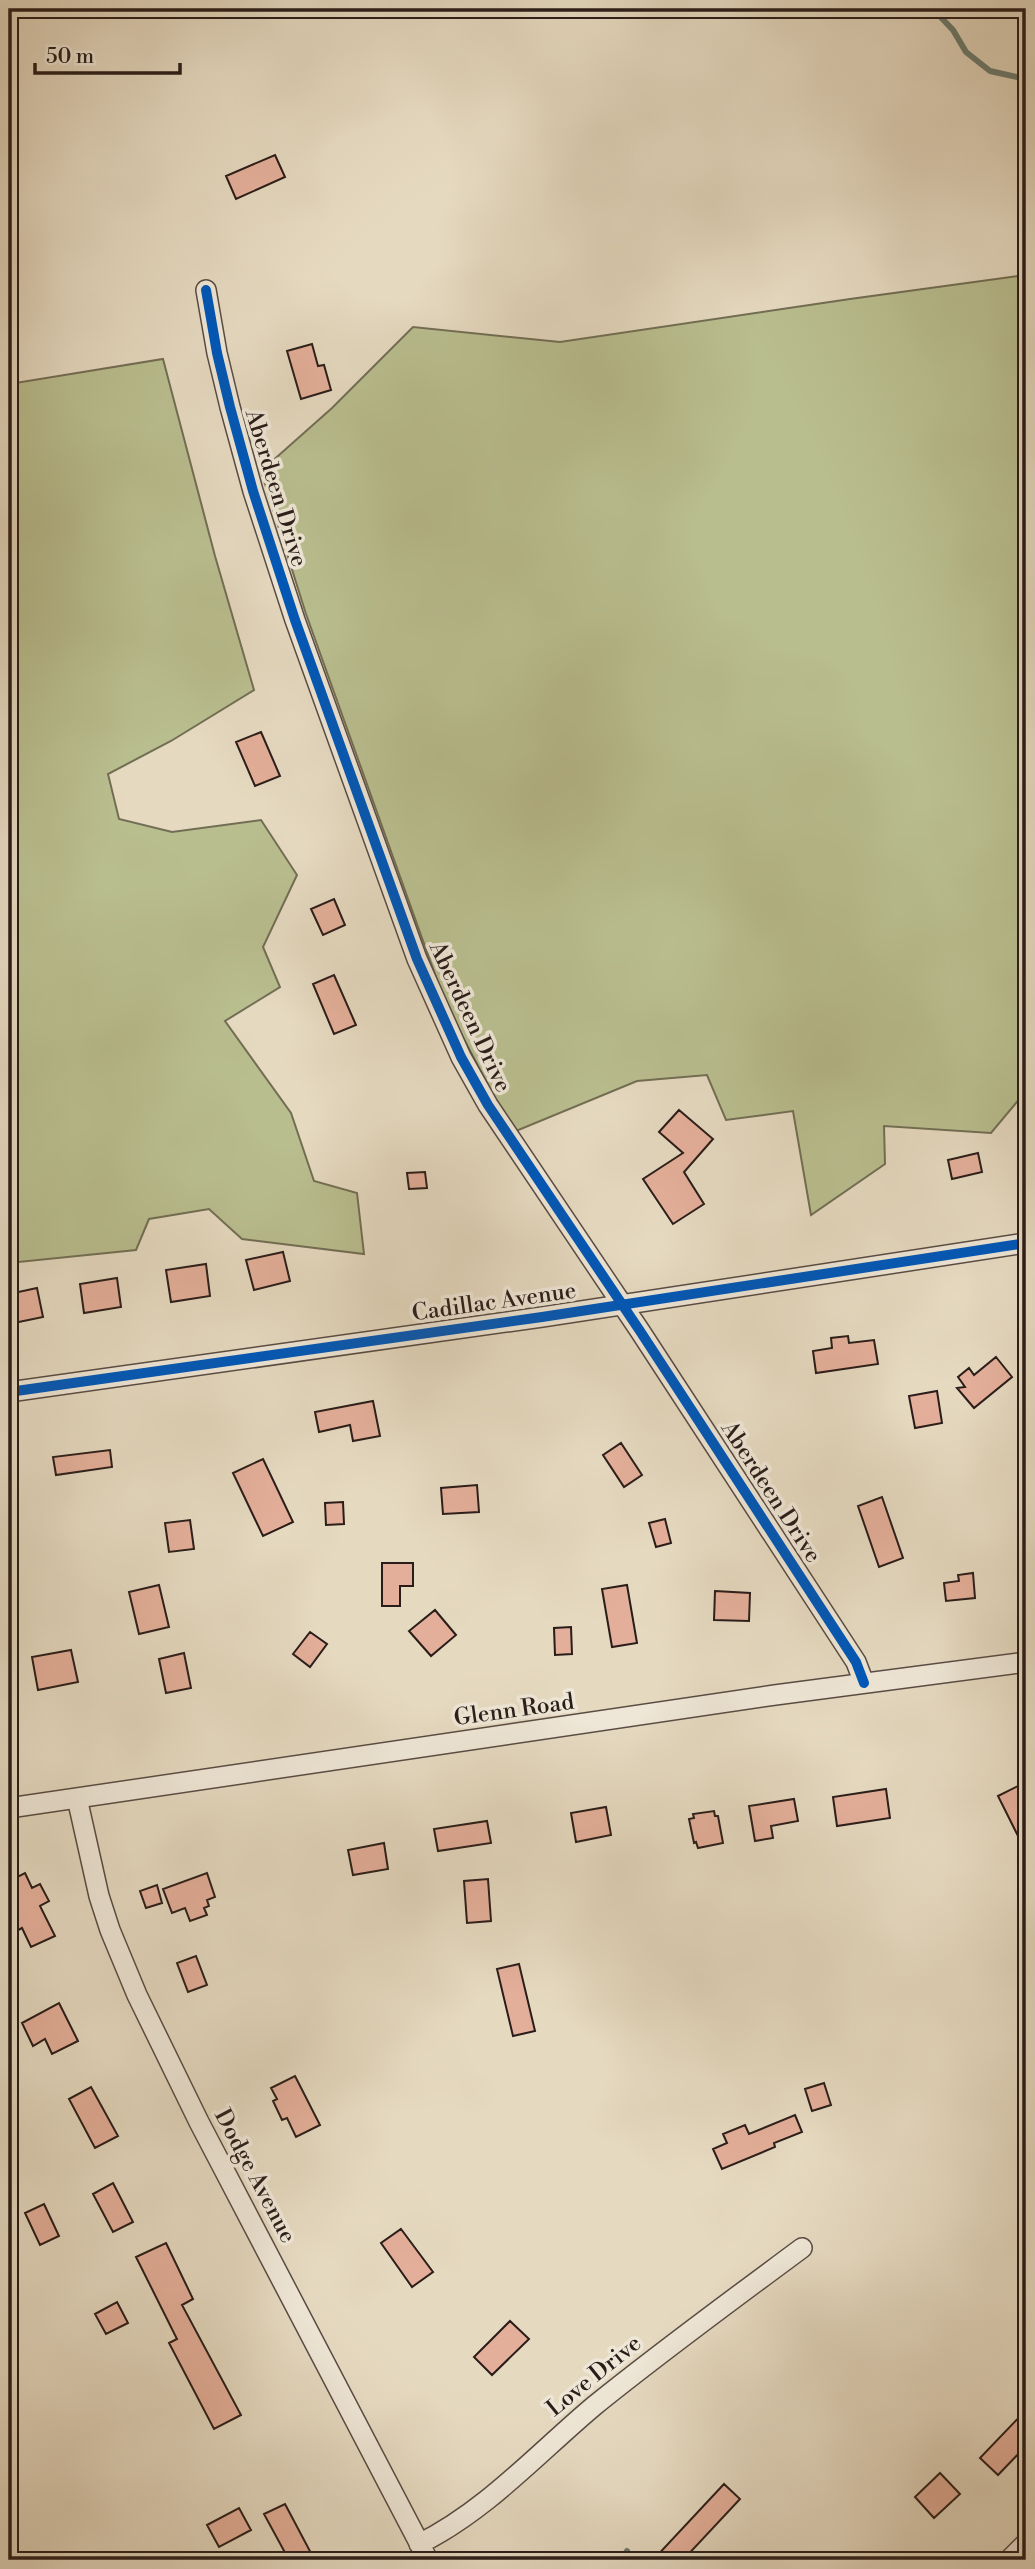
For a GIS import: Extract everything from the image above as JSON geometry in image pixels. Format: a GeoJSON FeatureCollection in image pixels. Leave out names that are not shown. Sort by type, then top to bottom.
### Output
{"type":"FeatureCollection","features":[{"type":"Feature","properties":{"kind":"street","name":"Aberdeen Drive"},"geometry":{"type":"LineString","coordinates":[[206,289],[217,353],[253,491],[295,620],[417,959],[461,1057],[488,1105],[622,1304],[856,1662],[864,1683]]}},
{"type":"Feature","properties":{"kind":"street","name":"Cadillac Avenue"},"geometry":{"type":"LineString","coordinates":[[9,1392],[1026,1243]]}},
{"type":"Feature","properties":{"kind":"street","name":"Glenn Road"},"geometry":{"type":"LineString","coordinates":[[9,1808],[864,1683],[1026,1662]]}},
{"type":"Feature","properties":{"kind":"street","name":"Dodge Avenue"},"geometry":{"type":"LineString","coordinates":[[77,1798],[99,1896],[137,1995],[182,2088],[424,2552]]}},
{"type":"Feature","properties":{"kind":"street","name":"Love Drive"},"geometry":{"type":"LineString","coordinates":[[424,2552],[596,2405],[690,2330],[802,2248]]}},
{"type":"Feature","properties":{"kind":"street"},"geometry":{"type":"LineString","coordinates":[[1009,2560],[1026,2543]]}},
{"type":"Feature","properties":{"kind":"green space"},"geometry":{"type":"Polygon","coordinates":[[[1026,275],[1026,1091],[991,1133],[884,1126],[885,1164],[811,1215],[793,1111],[726,1120],[707,1075],[637,1081],[516,1131],[496,1100],[446,1005],[306,614],[261,471],[332,408],[413,327],[560,342],[1026,275]]]}},
{"type":"Feature","properties":{"kind":"green space"},"geometry":{"type":"Polygon","coordinates":[[[163,359],[254,690],[171,741],[108,774],[119,819],[172,832],[261,820],[297,875],[263,947],[280,987],[225,1021],[291,1113],[314,1181],[357,1193],[364,1254],[242,1239],[209,1209],[149,1219],[136,1250],[9,1263],[9,384],[163,359]]]}},
{"type":"Feature","properties":{"kind":"building"},"geometry":{"type":"Polygon","coordinates":[[[275,155],[285,177],[236,199],[226,176],[275,155]]]}},
{"type":"Feature","properties":{"kind":"building"},"geometry":{"type":"Polygon","coordinates":[[[312,344],[318,366],[324,365],[331,390],[301,399],[287,351],[312,344]]]}},
{"type":"Feature","properties":{"kind":"building"},"geometry":{"type":"Polygon","coordinates":[[[261,732],[280,776],[255,786],[236,742],[261,732]]]}},
{"type":"Feature","properties":{"kind":"building"},"geometry":{"type":"Polygon","coordinates":[[[334,899],[345,925],[323,935],[311,909],[334,899]]]}},
{"type":"Feature","properties":{"kind":"building"},"geometry":{"type":"Polygon","coordinates":[[[334,975],[356,1025],[334,1034],[313,984],[334,975]]]}},
{"type":"Feature","properties":{"kind":"building"},"geometry":{"type":"Polygon","coordinates":[[[679,1110],[713,1139],[684,1172],[704,1204],[673,1224],[643,1179],[683,1153],[659,1132],[679,1110]]]}},
{"type":"Feature","properties":{"kind":"building"},"geometry":{"type":"Polygon","coordinates":[[[978,1153],[982,1172],[952,1179],[948,1160],[978,1153]]]}},
{"type":"Feature","properties":{"kind":"building"},"geometry":{"type":"Polygon","coordinates":[[[425,1172],[427,1188],[409,1189],[407,1173],[425,1172]]]}},
{"type":"Feature","properties":{"kind":"building"},"geometry":{"type":"Polygon","coordinates":[[[283,1252],[290,1281],[254,1290],[246,1260],[283,1252]]]}},
{"type":"Feature","properties":{"kind":"building"},"geometry":{"type":"Polygon","coordinates":[[[206,1264],[210,1296],[171,1302],[166,1270],[206,1264]]]}},
{"type":"Feature","properties":{"kind":"building"},"geometry":{"type":"Polygon","coordinates":[[[117,1278],[121,1307],[84,1313],[80,1284],[117,1278]]]}},
{"type":"Feature","properties":{"kind":"building"},"geometry":{"type":"Polygon","coordinates":[[[37,1288],[43,1317],[9,1324],[9,1294],[37,1288]]]}},
{"type":"Feature","properties":{"kind":"building"},"geometry":{"type":"Polygon","coordinates":[[[848,1336],[849,1343],[874,1340],[878,1364],[816,1373],[813,1351],[832,1348],[831,1338],[848,1336]]]}},
{"type":"Feature","properties":{"kind":"building"},"geometry":{"type":"Polygon","coordinates":[[[996,1357],[1012,1377],[974,1408],[957,1388],[965,1387],[958,1377],[969,1368],[974,1375],[996,1357]]]}},
{"type":"Feature","properties":{"kind":"building"},"geometry":{"type":"Polygon","coordinates":[[[937,1391],[942,1423],[915,1428],[909,1396],[937,1391]]]}},
{"type":"Feature","properties":{"kind":"building"},"geometry":{"type":"Polygon","coordinates":[[[373,1401],[380,1436],[353,1441],[350,1425],[319,1432],[315,1412],[373,1401]]]}},
{"type":"Feature","properties":{"kind":"building"},"geometry":{"type":"Polygon","coordinates":[[[621,1443],[642,1475],[624,1487],[603,1455],[621,1443]]]}},
{"type":"Feature","properties":{"kind":"building"},"geometry":{"type":"Polygon","coordinates":[[[110,1450],[112,1467],[56,1475],[53,1457],[110,1450]]]}},
{"type":"Feature","properties":{"kind":"building"},"geometry":{"type":"Polygon","coordinates":[[[263,1459],[293,1522],[263,1536],[233,1473],[263,1459]]]}},
{"type":"Feature","properties":{"kind":"building"},"geometry":{"type":"Polygon","coordinates":[[[477,1485],[479,1512],[443,1514],[441,1488],[477,1485]]]}},
{"type":"Feature","properties":{"kind":"building"},"geometry":{"type":"Polygon","coordinates":[[[882,1497],[903,1558],[879,1567],[858,1506],[882,1497]]]}},
{"type":"Feature","properties":{"kind":"building"},"geometry":{"type":"Polygon","coordinates":[[[343,1502],[344,1524],[326,1525],[325,1503],[343,1502]]]}},
{"type":"Feature","properties":{"kind":"building"},"geometry":{"type":"Polygon","coordinates":[[[665,1519],[671,1543],[656,1547],[649,1523],[665,1519]]]}},
{"type":"Feature","properties":{"kind":"building"},"geometry":{"type":"Polygon","coordinates":[[[190,1520],[194,1549],[169,1552],[165,1523],[190,1520]]]}},
{"type":"Feature","properties":{"kind":"building"},"geometry":{"type":"Polygon","coordinates":[[[382,1563],[413,1563],[413,1586],[400,1586],[400,1606],[382,1606],[382,1563]]]}},
{"type":"Feature","properties":{"kind":"building"},"geometry":{"type":"Polygon","coordinates":[[[973,1573],[975,1598],[946,1601],[944,1583],[959,1581],[958,1575],[973,1573]]]}},
{"type":"Feature","properties":{"kind":"building"},"geometry":{"type":"Polygon","coordinates":[[[159,1585],[169,1627],[139,1634],[129,1592],[159,1585]]]}},
{"type":"Feature","properties":{"kind":"building"},"geometry":{"type":"Polygon","coordinates":[[[627,1585],[637,1643],[612,1647],[602,1589],[627,1585]]]}},
{"type":"Feature","properties":{"kind":"building"},"geometry":{"type":"Polygon","coordinates":[[[715,1591],[750,1593],[749,1621],[714,1620],[715,1591]]]}},
{"type":"Feature","properties":{"kind":"building"},"geometry":{"type":"Polygon","coordinates":[[[435,1610],[456,1635],[431,1656],[409,1631],[435,1610]]]}},
{"type":"Feature","properties":{"kind":"building"},"geometry":{"type":"Polygon","coordinates":[[[571,1627],[572,1654],[555,1655],[554,1628],[571,1627]]]}},
{"type":"Feature","properties":{"kind":"building"},"geometry":{"type":"Polygon","coordinates":[[[310,1632],[327,1644],[310,1667],[293,1654],[310,1632]]]}},
{"type":"Feature","properties":{"kind":"building"},"geometry":{"type":"Polygon","coordinates":[[[71,1650],[78,1682],[38,1690],[32,1657],[71,1650]]]}},
{"type":"Feature","properties":{"kind":"building"},"geometry":{"type":"Polygon","coordinates":[[[184,1653],[191,1688],[166,1693],[159,1659],[184,1653]]]}},
{"type":"Feature","properties":{"kind":"building"},"geometry":{"type":"Polygon","coordinates":[[[1020,1785],[1026,1798],[1026,1852],[998,1796],[1020,1785]]]}},
{"type":"Feature","properties":{"kind":"building"},"geometry":{"type":"Polygon","coordinates":[[[886,1789],[890,1818],[837,1826],[833,1797],[886,1789]]]}},
{"type":"Feature","properties":{"kind":"building"},"geometry":{"type":"Polygon","coordinates":[[[794,1799],[798,1821],[771,1826],[773,1838],[755,1841],[749,1806],[794,1799]]]}},
{"type":"Feature","properties":{"kind":"building"},"geometry":{"type":"Polygon","coordinates":[[[606,1807],[611,1835],[576,1842],[571,1813],[606,1807]]]}},
{"type":"Feature","properties":{"kind":"building"},"geometry":{"type":"Polygon","coordinates":[[[714,1811],[715,1816],[718,1816],[723,1843],[698,1848],[696,1842],[694,1843],[689,1819],[694,1818],[693,1814],[714,1811]]]}},
{"type":"Feature","properties":{"kind":"building"},"geometry":{"type":"Polygon","coordinates":[[[487,1821],[491,1843],[438,1851],[434,1829],[487,1821]]]}},
{"type":"Feature","properties":{"kind":"building"},"geometry":{"type":"Polygon","coordinates":[[[384,1843],[388,1869],[353,1875],[348,1850],[384,1843]]]}},
{"type":"Feature","properties":{"kind":"building"},"geometry":{"type":"Polygon","coordinates":[[[25,1873],[32,1888],[40,1884],[49,1901],[40,1906],[55,1936],[31,1947],[22,1928],[9,1935],[9,1881],[25,1873]]]}},
{"type":"Feature","properties":{"kind":"building"},"geometry":{"type":"Polygon","coordinates":[[[207,1873],[215,1897],[207,1900],[209,1906],[204,1908],[207,1915],[190,1921],[185,1908],[172,1913],[163,1889],[207,1873]]]}},
{"type":"Feature","properties":{"kind":"building"},"geometry":{"type":"Polygon","coordinates":[[[488,1879],[491,1921],[467,1923],[464,1881],[488,1879]]]}},
{"type":"Feature","properties":{"kind":"building"},"geometry":{"type":"Polygon","coordinates":[[[157,1885],[162,1903],[146,1908],[140,1891],[157,1885]]]}},
{"type":"Feature","properties":{"kind":"building"},"geometry":{"type":"Polygon","coordinates":[[[196,1956],[207,1985],[188,1992],[177,1963],[196,1956]]]}},
{"type":"Feature","properties":{"kind":"building"},"geometry":{"type":"Polygon","coordinates":[[[519,1964],[535,2031],[513,2036],[497,1969],[519,1964]]]}},
{"type":"Feature","properties":{"kind":"building"},"geometry":{"type":"Polygon","coordinates":[[[59,2003],[78,2041],[52,2054],[45,2039],[33,2046],[22,2023],[59,2003]]]}},
{"type":"Feature","properties":{"kind":"building"},"geometry":{"type":"Polygon","coordinates":[[[295,2076],[320,2125],[296,2137],[287,2118],[282,2120],[273,2101],[277,2099],[271,2088],[295,2076]]]}},
{"type":"Feature","properties":{"kind":"building"},"geometry":{"type":"Polygon","coordinates":[[[824,2083],[831,2105],[812,2111],[805,2089],[824,2083]]]}},
{"type":"Feature","properties":{"kind":"building"},"geometry":{"type":"Polygon","coordinates":[[[91,2087],[118,2136],[95,2148],[69,2099],[91,2087]]]}},
{"type":"Feature","properties":{"kind":"building"},"geometry":{"type":"Polygon","coordinates":[[[795,2115],[802,2132],[774,2143],[775,2147],[722,2169],[713,2149],[727,2143],[723,2134],[745,2125],[749,2134],[795,2115]]]}},
{"type":"Feature","properties":{"kind":"building"},"geometry":{"type":"Polygon","coordinates":[[[113,2183],[133,2222],[113,2232],[93,2194],[113,2183]]]}},
{"type":"Feature","properties":{"kind":"building"},"geometry":{"type":"Polygon","coordinates":[[[44,2204],[59,2236],[40,2245],[25,2213],[44,2204]]]}},
{"type":"Feature","properties":{"kind":"building"},"geometry":{"type":"Polygon","coordinates":[[[401,2229],[433,2272],[412,2287],[381,2243],[401,2229]]]}},
{"type":"Feature","properties":{"kind":"building"},"geometry":{"type":"Polygon","coordinates":[[[166,2243],[193,2299],[182,2305],[241,2415],[214,2429],[169,2343],[177,2339],[136,2257],[166,2243]]]}},
{"type":"Feature","properties":{"kind":"building"},"geometry":{"type":"Polygon","coordinates":[[[117,2302],[128,2323],[106,2334],[95,2314],[117,2302]]]}},
{"type":"Feature","properties":{"kind":"building"},"geometry":{"type":"Polygon","coordinates":[[[510,2321],[529,2339],[492,2375],[474,2357],[510,2321]]]}},
{"type":"Feature","properties":{"kind":"building"},"geometry":{"type":"Polygon","coordinates":[[[1026,2410],[1026,2446],[998,2475],[980,2458],[1026,2410]]]}},
{"type":"Feature","properties":{"kind":"building"},"geometry":{"type":"Polygon","coordinates":[[[940,2473],[960,2494],[934,2518],[915,2497],[940,2473]]]}},
{"type":"Feature","properties":{"kind":"building"},"geometry":{"type":"Polygon","coordinates":[[[724,2484],[740,2499],[683,2560],[653,2560],[724,2484]]]}},
{"type":"Feature","properties":{"kind":"building"},"geometry":{"type":"Polygon","coordinates":[[[285,2504],[312,2555],[302,2560],[289,2560],[264,2514],[285,2504]]]}},
{"type":"Feature","properties":{"kind":"building"},"geometry":{"type":"Polygon","coordinates":[[[239,2508],[251,2530],[219,2547],[207,2525],[239,2508]]]}},
{"type":"Feature","properties":{"kind":"waterway"},"geometry":{"type":"LineString","coordinates":[[933,9],[953,30],[966,52],[990,71],[1026,79]]}},
{"type":"Feature","properties":{"kind":"waterway"},"geometry":{"type":"LineString","coordinates":[[622,2560],[627,2551]]}},
{"type":"Feature","properties":{"kind":"cycle path"},"geometry":{"type":"LineString","coordinates":[[206,290],[230,407],[253,491],[295,620],[417,959],[461,1057],[488,1105],[640,1331],[856,1662],[864,1683]]}},
{"type":"Feature","properties":{"kind":"cycle path"},"geometry":{"type":"LineString","coordinates":[[9,1392],[542,1317],[1026,1243]]}}]}
